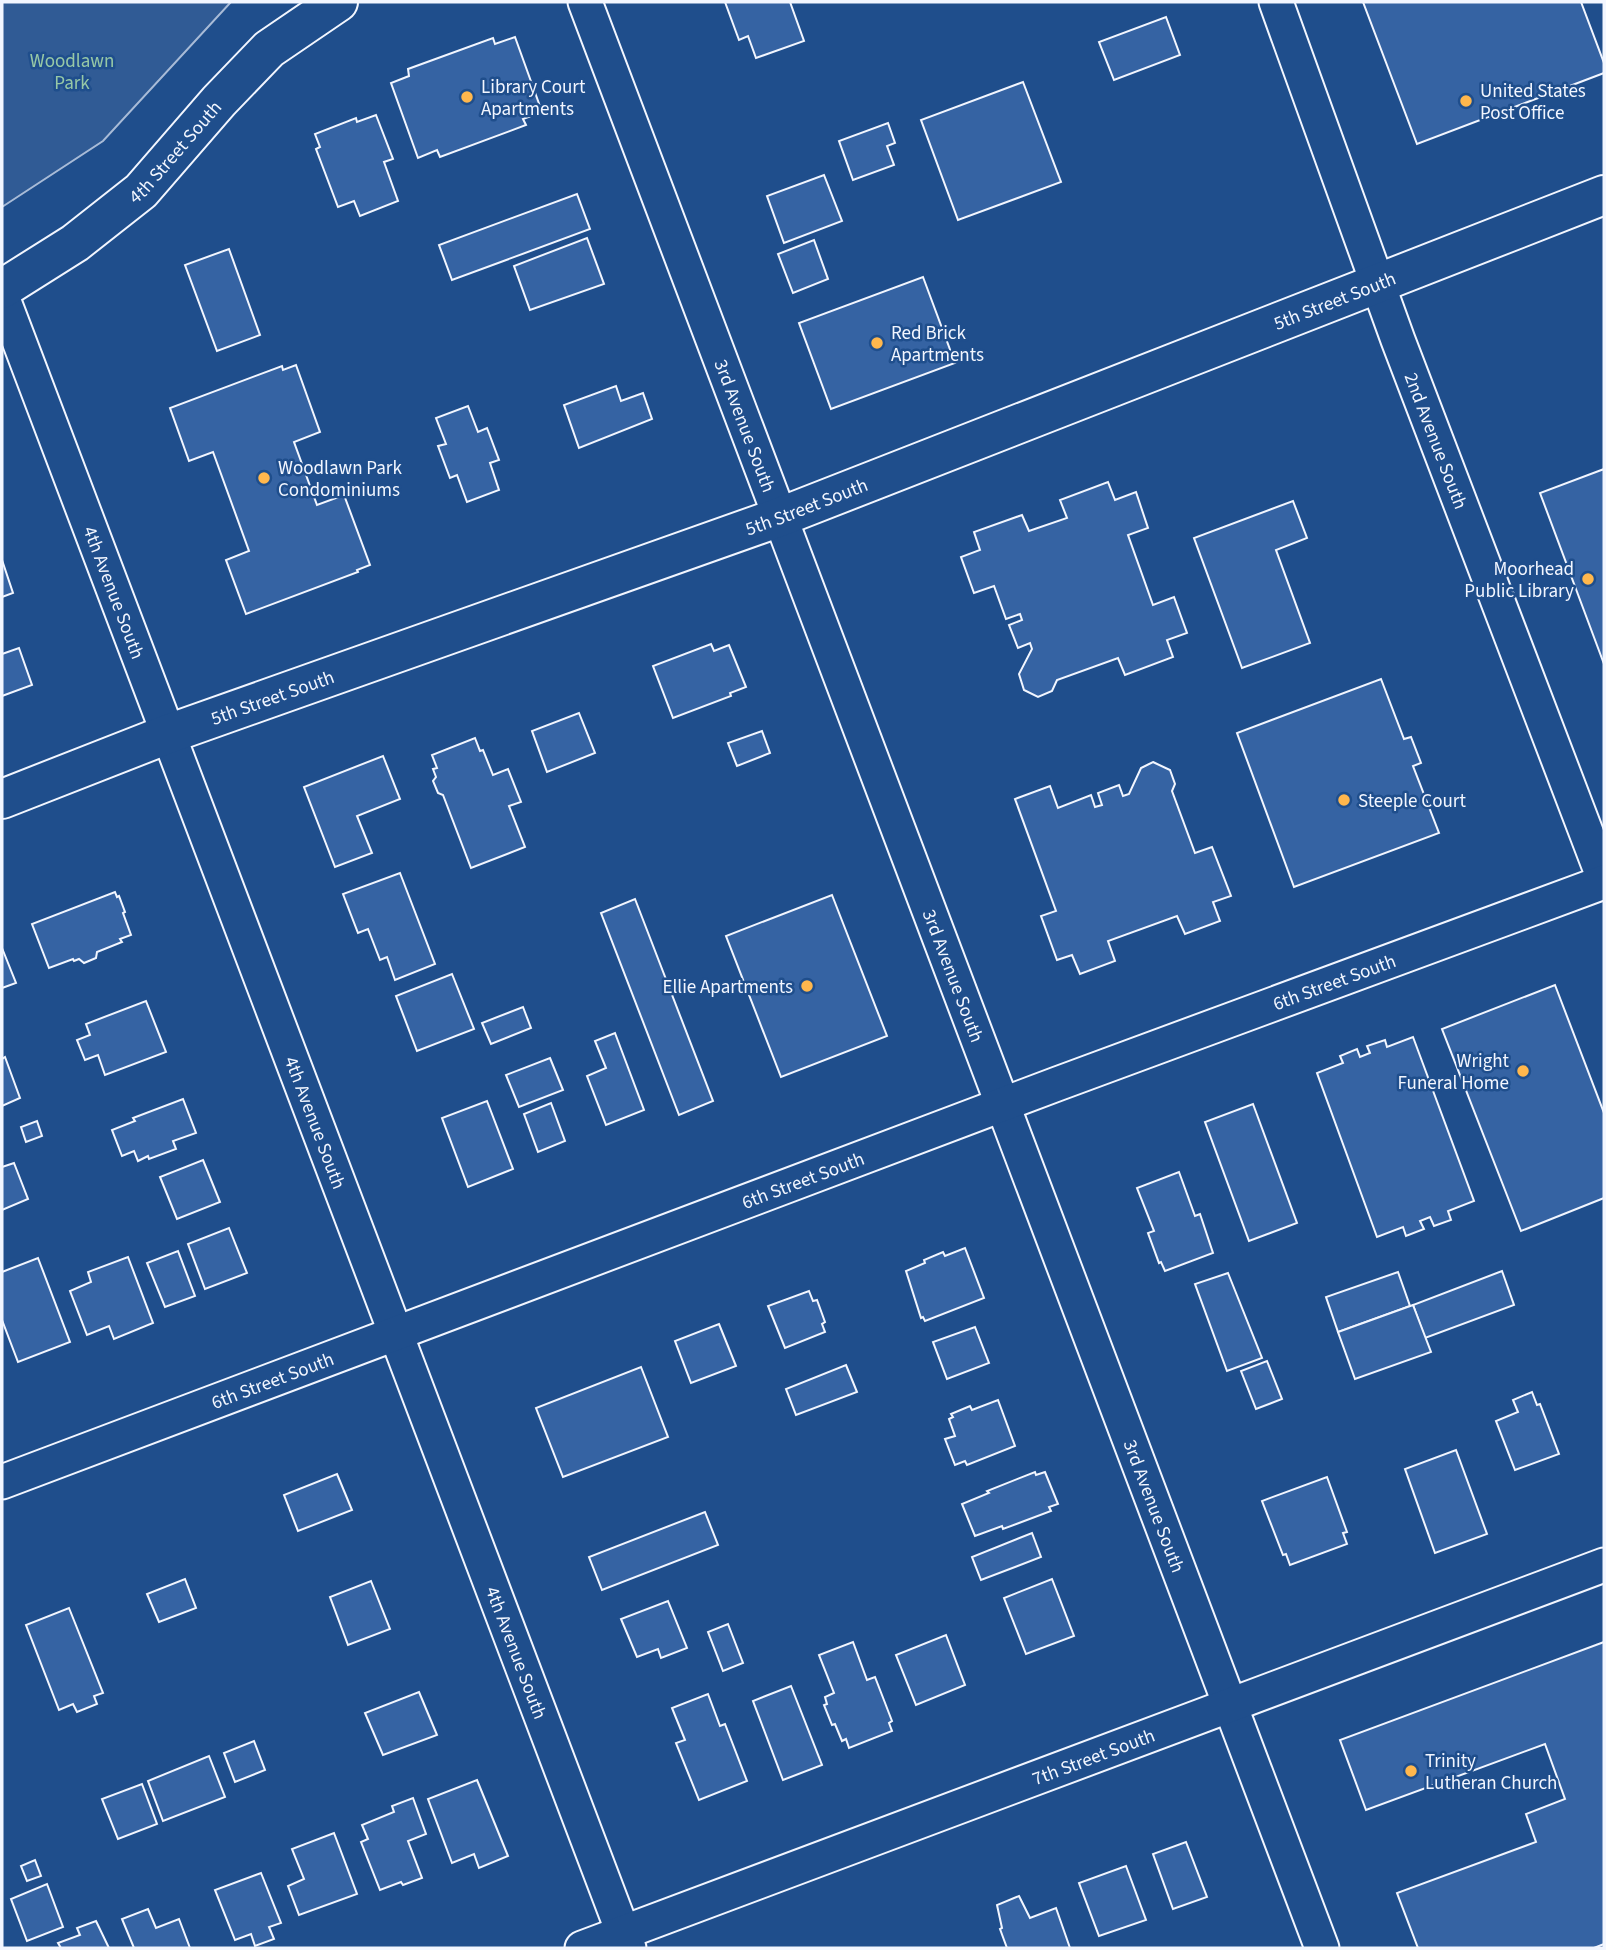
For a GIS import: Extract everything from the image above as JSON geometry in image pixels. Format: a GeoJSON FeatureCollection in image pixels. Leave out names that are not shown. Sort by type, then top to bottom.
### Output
{"type":"FeatureCollection","features":[{"type":"Feature","properties":{"kind":"street"},"geometry":{"type":"LineString","coordinates":[[269,49],[315,2]]}},
{"type":"Feature","properties":{"kind":"street","name":"4th Street South"},"geometry":{"type":"LineString","coordinates":[[2,289],[75,243],[141,191],[219,101],[269,49],[338,2]]}},
{"type":"Feature","properties":{"kind":"street","name":"3rd Avenue South"},"geometry":{"type":"LineString","coordinates":[[585,2],[1322,1948]]}},
{"type":"Feature","properties":{"kind":"street","name":"2nd Avenue South"},"geometry":{"type":"LineString","coordinates":[[1276,2],[1378,282],[1604,880]]}},
{"type":"Feature","properties":{"kind":"street","name":"5th Street South"},"geometry":{"type":"LineString","coordinates":[[2,799],[168,734],[780,517],[1604,195]]}},
{"type":"Feature","properties":{"kind":"street","name":"4th Avenue South"},"geometry":{"type":"LineString","coordinates":[[2,296],[626,1940]]}},
{"type":"Feature","properties":{"kind":"street","name":"6th Street South"},"geometry":{"type":"LineString","coordinates":[[2,1482],[1604,880]]}},
{"type":"Feature","properties":{"kind":"street","name":"7th Street South"},"geometry":{"type":"LineString","coordinates":[[582,1948],[626,1940],[1230,1704],[1604,1565]]}},
{"type":"Feature","properties":{"kind":"green space","name":"Woodlawn Park"},"geometry":{"type":"Polygon","coordinates":[[[2,2],[231,2],[103,141],[2,207],[2,2]]]}},
{"type":"Feature","properties":{"kind":"building"},"geometry":{"type":"Polygon","coordinates":[[[725,2],[790,2],[804,41],[756,58],[748,36],[739,40],[725,2]]]}},
{"type":"Feature","properties":{"kind":"building","name":"United States Post Office"},"geometry":{"type":"Polygon","coordinates":[[[1363,2],[1581,2],[1604,63],[1604,73],[1417,144],[1363,2]]]}},
{"type":"Feature","properties":{"kind":"building"},"geometry":{"type":"Polygon","coordinates":[[[1166,17],[1180,55],[1114,80],[1099,42],[1166,17]]]}},
{"type":"Feature","properties":{"kind":"building","name":"Library Court Apartments"},"geometry":{"type":"Polygon","coordinates":[[[515,37],[542,112],[523,119],[526,125],[440,157],[437,150],[418,158],[391,83],[409,76],[408,69],[493,38],[495,44],[515,37]]]}},
{"type":"Feature","properties":{"kind":"building"},"geometry":{"type":"Polygon","coordinates":[[[1023,82],[1061,182],[958,220],[921,120],[1023,82]]]}},
{"type":"Feature","properties":{"kind":"building"},"geometry":{"type":"Polygon","coordinates":[[[376,115],[393,159],[384,162],[398,201],[360,216],[354,201],[338,207],[316,149],[320,147],[315,134],[356,118],[357,122],[376,115]]]}},
{"type":"Feature","properties":{"kind":"building"},"geometry":{"type":"Polygon","coordinates":[[[888,123],[895,143],[887,146],[894,165],[853,180],[839,141],[888,123]]]}},
{"type":"Feature","properties":{"kind":"building"},"geometry":{"type":"Polygon","coordinates":[[[824,175],[842,221],[784,243],[767,196],[824,175]]]}},
{"type":"Feature","properties":{"kind":"building"},"geometry":{"type":"Polygon","coordinates":[[[577,194],[590,229],[452,280],[439,245],[577,194]]]}},
{"type":"Feature","properties":{"kind":"building"},"geometry":{"type":"Polygon","coordinates":[[[587,238],[604,284],[530,310],[514,266],[587,238]]]}},
{"type":"Feature","properties":{"kind":"building"},"geometry":{"type":"Polygon","coordinates":[[[814,240],[828,279],[793,293],[778,254],[814,240]]]}},
{"type":"Feature","properties":{"kind":"building"},"geometry":{"type":"Polygon","coordinates":[[[229,249],[260,335],[217,351],[185,265],[229,249]]]}},
{"type":"Feature","properties":{"kind":"building","name":"Red Brick Apartments"},"geometry":{"type":"Polygon","coordinates":[[[923,277],[955,363],[831,409],[799,323],[923,277]]]}},
{"type":"Feature","properties":{"kind":"building","name":"Woodlawn Park Condominiums"},"geometry":{"type":"Polygon","coordinates":[[[296,365],[320,432],[294,442],[317,505],[344,495],[370,565],[357,570],[358,572],[246,614],[226,560],[249,551],[213,452],[189,461],[170,408],[282,366],[283,370],[296,365]]]}},
{"type":"Feature","properties":{"kind":"building"},"geometry":{"type":"Polygon","coordinates":[[[616,386],[621,401],[643,393],[652,419],[579,448],[564,405],[616,386]]]}},
{"type":"Feature","properties":{"kind":"building"},"geometry":{"type":"Polygon","coordinates":[[[468,406],[478,432],[487,428],[499,460],[490,463],[499,490],[467,502],[457,475],[450,478],[438,446],[446,444],[436,418],[468,406]]]}},
{"type":"Feature","properties":{"kind":"building","name":"Moorhead Public Library"},"geometry":{"type":"Polygon","coordinates":[[[1604,469],[1604,664],[1540,493],[1604,469]]]}},
{"type":"Feature","properties":{"kind":"building"},"geometry":{"type":"Polygon","coordinates":[[[1108,482],[1115,500],[1136,492],[1148,528],[1128,535],[1153,605],[1174,597],[1187,633],[1167,640],[1173,657],[1125,675],[1118,658],[1057,680],[1052,691],[1038,697],[1024,690],[1019,674],[1032,649],[1030,643],[1018,648],[1009,625],[1022,620],[1020,614],[1006,619],[994,586],[974,593],[961,557],[980,550],[974,532],[1022,515],[1029,531],[1067,518],[1060,500],[1108,482]]]}},
{"type":"Feature","properties":{"kind":"building"},"geometry":{"type":"Polygon","coordinates":[[[1293,501],[1307,538],[1276,550],[1310,643],[1242,668],[1194,538],[1293,501]]]}},
{"type":"Feature","properties":{"kind":"building"},"geometry":{"type":"Polygon","coordinates":[[[2,560],[13,593],[2,597],[2,560]]]}},
{"type":"Feature","properties":{"kind":"building"},"geometry":{"type":"Polygon","coordinates":[[[711,644],[714,651],[729,645],[746,687],[730,693],[731,696],[673,718],[653,666],[711,644]]]}},
{"type":"Feature","properties":{"kind":"building"},"geometry":{"type":"Polygon","coordinates":[[[19,648],[32,685],[2,696],[2,654],[19,648]]]}},
{"type":"Feature","properties":{"kind":"building","name":"Steeple Court"},"geometry":{"type":"Polygon","coordinates":[[[1381,679],[1404,739],[1411,737],[1421,763],[1413,766],[1439,833],[1294,887],[1237,733],[1381,679]]]}},
{"type":"Feature","properties":{"kind":"building"},"geometry":{"type":"Polygon","coordinates":[[[579,713],[595,753],[547,772],[532,731],[579,713]]]}},
{"type":"Feature","properties":{"kind":"building"},"geometry":{"type":"Polygon","coordinates":[[[762,731],[770,753],[737,766],[728,743],[762,731]]]}},
{"type":"Feature","properties":{"kind":"building"},"geometry":{"type":"Polygon","coordinates":[[[475,738],[493,775],[508,769],[521,802],[509,806],[525,847],[471,868],[443,795],[438,793],[433,781],[436,777],[433,769],[437,768],[432,755],[475,738]]]}},
{"type":"Feature","properties":{"kind":"building"},"geometry":{"type":"Polygon","coordinates":[[[383,756],[400,799],[357,816],[372,853],[335,867],[304,787],[383,756]]]}},
{"type":"Feature","properties":{"kind":"building"},"geometry":{"type":"Polygon","coordinates":[[[1153,762],[1170,770],[1175,784],[1172,791],[1195,853],[1212,847],[1231,896],[1213,902],[1220,921],[1185,934],[1177,916],[1108,941],[1115,961],[1080,974],[1072,955],[1057,960],[1041,916],[1056,911],[1015,799],[1050,786],[1058,808],[1091,795],[1095,807],[1102,805],[1098,793],[1119,785],[1123,796],[1129,794],[1141,768],[1153,762]]]}},
{"type":"Feature","properties":{"kind":"building"},"geometry":{"type":"Polygon","coordinates":[[[400,873],[435,964],[395,980],[387,957],[380,960],[368,929],[358,933],[343,894],[400,873]]]}},
{"type":"Feature","properties":{"kind":"building"},"geometry":{"type":"Polygon","coordinates":[[[115,892],[125,912],[123,913],[131,935],[120,939],[122,942],[97,952],[96,958],[84,963],[73,959],[49,968],[32,924],[115,892]]]}},
{"type":"Feature","properties":{"kind":"building","name":"Ellie Apartments"},"geometry":{"type":"Polygon","coordinates":[[[832,895],[887,1036],[781,1077],[726,936],[832,895]]]}},
{"type":"Feature","properties":{"kind":"building"},"geometry":{"type":"Polygon","coordinates":[[[635,899],[713,1101],[679,1115],[601,913],[635,899]]]}},
{"type":"Feature","properties":{"kind":"building"},"geometry":{"type":"Polygon","coordinates":[[[2,948],[16,983],[2,988],[2,948]]]}},
{"type":"Feature","properties":{"kind":"building"},"geometry":{"type":"Polygon","coordinates":[[[452,974],[474,1029],[417,1051],[396,996],[452,974]]]}},
{"type":"Feature","properties":{"kind":"building","name":"Wright Funeral Home"},"geometry":{"type":"Polygon","coordinates":[[[1555,985],[1604,1113],[1604,1198],[1521,1231],[1442,1029],[1555,985]]]}},
{"type":"Feature","properties":{"kind":"building"},"geometry":{"type":"Polygon","coordinates":[[[146,1001],[166,1052],[105,1075],[98,1055],[85,1060],[77,1040],[90,1035],[86,1024],[146,1001]]]}},
{"type":"Feature","properties":{"kind":"building"},"geometry":{"type":"Polygon","coordinates":[[[523,1007],[531,1028],[491,1044],[482,1023],[523,1007]]]}},
{"type":"Feature","properties":{"kind":"building"},"geometry":{"type":"Polygon","coordinates":[[[615,1033],[644,1110],[606,1125],[587,1076],[606,1068],[595,1041],[615,1033]]]}},
{"type":"Feature","properties":{"kind":"building"},"geometry":{"type":"Polygon","coordinates":[[[1413,1037],[1474,1201],[1448,1211],[1451,1220],[1434,1226],[1430,1217],[1420,1221],[1424,1229],[1406,1236],[1403,1227],[1377,1237],[1317,1073],[1343,1063],[1340,1056],[1357,1049],[1360,1057],[1370,1053],[1367,1046],[1385,1040],[1387,1047],[1413,1037]]]}},
{"type":"Feature","properties":{"kind":"building"},"geometry":{"type":"Polygon","coordinates":[[[5,1057],[20,1098],[2,1106],[2,1059],[5,1057]]]}},
{"type":"Feature","properties":{"kind":"building"},"geometry":{"type":"Polygon","coordinates":[[[550,1058],[563,1090],[519,1107],[506,1075],[550,1058]]]}},
{"type":"Feature","properties":{"kind":"building"},"geometry":{"type":"Polygon","coordinates":[[[183,1099],[196,1133],[173,1141],[176,1149],[149,1159],[148,1156],[138,1161],[134,1151],[122,1156],[112,1130],[135,1121],[133,1118],[183,1099]]]}},
{"type":"Feature","properties":{"kind":"building"},"geometry":{"type":"Polygon","coordinates":[[[487,1101],[513,1169],[468,1187],[442,1118],[487,1101]]]}},
{"type":"Feature","properties":{"kind":"building"},"geometry":{"type":"Polygon","coordinates":[[[551,1103],[565,1141],[538,1152],[524,1114],[551,1103]]]}},
{"type":"Feature","properties":{"kind":"building"},"geometry":{"type":"Polygon","coordinates":[[[1253,1104],[1297,1223],[1249,1241],[1205,1122],[1253,1104]]]}},
{"type":"Feature","properties":{"kind":"building"},"geometry":{"type":"Polygon","coordinates":[[[37,1121],[42,1136],[26,1142],[21,1127],[37,1121]]]}},
{"type":"Feature","properties":{"kind":"building"},"geometry":{"type":"Polygon","coordinates":[[[203,1160],[220,1202],[177,1219],[160,1177],[203,1160]]]}},
{"type":"Feature","properties":{"kind":"building"},"geometry":{"type":"Polygon","coordinates":[[[14,1163],[28,1199],[2,1210],[2,1167],[14,1163]]]}},
{"type":"Feature","properties":{"kind":"building"},"geometry":{"type":"Polygon","coordinates":[[[1179,1172],[1195,1216],[1200,1214],[1213,1253],[1165,1271],[1161,1262],[1159,1263],[1148,1233],[1154,1231],[1137,1188],[1179,1172]]]}},
{"type":"Feature","properties":{"kind":"building"},"geometry":{"type":"Polygon","coordinates":[[[229,1228],[247,1273],[205,1289],[188,1244],[229,1228]]]}},
{"type":"Feature","properties":{"kind":"building"},"geometry":{"type":"Polygon","coordinates":[[[965,1248],[984,1298],[925,1321],[921,1318],[906,1271],[943,1252],[945,1256],[965,1248]]]}},
{"type":"Feature","properties":{"kind":"building"},"geometry":{"type":"Polygon","coordinates":[[[178,1251],[195,1296],[165,1307],[147,1263],[178,1251]]]}},
{"type":"Feature","properties":{"kind":"building"},"geometry":{"type":"Polygon","coordinates":[[[128,1257],[153,1323],[114,1339],[109,1326],[87,1335],[70,1291],[91,1282],[88,1272],[128,1257]]]}},
{"type":"Feature","properties":{"kind":"building"},"geometry":{"type":"Polygon","coordinates":[[[38,1258],[70,1342],[18,1362],[2,1320],[2,1272],[38,1258]]]}},
{"type":"Feature","properties":{"kind":"building"},"geometry":{"type":"Polygon","coordinates":[[[1502,1271],[1514,1305],[1425,1338],[1413,1305],[1502,1271]]]}},
{"type":"Feature","properties":{"kind":"building"},"geometry":{"type":"Polygon","coordinates":[[[1398,1272],[1410,1306],[1338,1332],[1326,1297],[1398,1272]]]}},
{"type":"Feature","properties":{"kind":"building"},"geometry":{"type":"Polygon","coordinates":[[[1228,1273],[1262,1358],[1227,1371],[1195,1284],[1228,1273]]]}},
{"type":"Feature","properties":{"kind":"building"},"geometry":{"type":"Polygon","coordinates":[[[809,1291],[813,1301],[817,1300],[825,1322],[822,1324],[825,1332],[785,1348],[768,1306],[809,1291]]]}},
{"type":"Feature","properties":{"kind":"building"},"geometry":{"type":"Polygon","coordinates":[[[1413,1305],[1431,1352],[1355,1379],[1338,1332],[1413,1305]]]}},
{"type":"Feature","properties":{"kind":"building"},"geometry":{"type":"Polygon","coordinates":[[[719,1324],[736,1366],[691,1383],[675,1341],[719,1324]]]}},
{"type":"Feature","properties":{"kind":"building"},"geometry":{"type":"Polygon","coordinates":[[[975,1327],[989,1363],[947,1379],[933,1342],[975,1327]]]}},
{"type":"Feature","properties":{"kind":"building"},"geometry":{"type":"Polygon","coordinates":[[[1267,1361],[1282,1399],[1256,1409],[1241,1371],[1267,1361]]]}},
{"type":"Feature","properties":{"kind":"building"},"geometry":{"type":"Polygon","coordinates":[[[846,1365],[857,1392],[796,1415],[786,1389],[846,1365]]]}},
{"type":"Feature","properties":{"kind":"building"},"geometry":{"type":"Polygon","coordinates":[[[641,1367],[668,1437],[563,1477],[536,1408],[641,1367]]]}},
{"type":"Feature","properties":{"kind":"building"},"geometry":{"type":"Polygon","coordinates":[[[1532,1392],[1537,1405],[1540,1404],[1559,1454],[1515,1470],[1496,1421],[1518,1412],[1513,1400],[1532,1392]]]}},
{"type":"Feature","properties":{"kind":"building"},"geometry":{"type":"Polygon","coordinates":[[[998,1400],[1015,1446],[967,1465],[965,1461],[955,1465],[945,1439],[955,1436],[949,1419],[953,1417],[951,1414],[970,1406],[972,1410],[998,1400]]]}},
{"type":"Feature","properties":{"kind":"building"},"geometry":{"type":"Polygon","coordinates":[[[1456,1450],[1487,1534],[1435,1553],[1405,1469],[1456,1450]]]}},
{"type":"Feature","properties":{"kind":"building"},"geometry":{"type":"Polygon","coordinates":[[[1035,1472],[1036,1475],[1045,1472],[1058,1504],[1049,1507],[1051,1511],[975,1536],[962,1504],[1035,1472]]]}},
{"type":"Feature","properties":{"kind":"building"},"geometry":{"type":"Polygon","coordinates":[[[337,1474],[352,1510],[298,1531],[284,1495],[337,1474]]]}},
{"type":"Feature","properties":{"kind":"building"},"geometry":{"type":"Polygon","coordinates":[[[1327,1477],[1347,1532],[1343,1533],[1347,1544],[1290,1565],[1286,1554],[1283,1555],[1262,1501],[1327,1477]]]}},
{"type":"Feature","properties":{"kind":"building"},"geometry":{"type":"Polygon","coordinates":[[[705,1512],[718,1545],[602,1590],[589,1557],[705,1512]]]}},
{"type":"Feature","properties":{"kind":"building"},"geometry":{"type":"Polygon","coordinates":[[[1032,1533],[1041,1557],[981,1580],[972,1557],[1032,1533]]]}},
{"type":"Feature","properties":{"kind":"building"},"geometry":{"type":"Polygon","coordinates":[[[185,1579],[196,1608],[159,1622],[147,1594],[185,1579]]]}},
{"type":"Feature","properties":{"kind":"building"},"geometry":{"type":"Polygon","coordinates":[[[1052,1579],[1074,1636],[1026,1654],[1004,1598],[1052,1579]]]}},
{"type":"Feature","properties":{"kind":"building"},"geometry":{"type":"Polygon","coordinates":[[[371,1581],[390,1629],[348,1645],[330,1597],[371,1581]]]}},
{"type":"Feature","properties":{"kind":"building"},"geometry":{"type":"Polygon","coordinates":[[[668,1601],[687,1648],[661,1658],[658,1649],[637,1657],[621,1619],[668,1601]]]}},
{"type":"Feature","properties":{"kind":"building"},"geometry":{"type":"Polygon","coordinates":[[[69,1608],[103,1693],[94,1696],[97,1704],[77,1712],[73,1704],[59,1710],[26,1625],[69,1608]]]}},
{"type":"Feature","properties":{"kind":"building"},"geometry":{"type":"Polygon","coordinates":[[[728,1624],[743,1663],[723,1671],[708,1632],[728,1624]]]}},
{"type":"Feature","properties":{"kind":"building"},"geometry":{"type":"Polygon","coordinates":[[[946,1635],[965,1685],[916,1705],[896,1655],[946,1635]]]}},
{"type":"Feature","properties":{"kind":"building"},"geometry":{"type":"Polygon","coordinates":[[[853,1642],[867,1680],[875,1677],[892,1721],[889,1723],[892,1731],[849,1748],[846,1739],[842,1741],[835,1724],[832,1725],[824,1705],[827,1704],[825,1697],[834,1693],[819,1655],[853,1642]]]}},
{"type":"Feature","properties":{"kind":"building","name":"Trinity Lutheran Church"},"geometry":{"type":"Polygon","coordinates":[[[1604,1642],[1604,1944],[1594,1948],[1418,1948],[1397,1893],[1536,1842],[1526,1814],[1565,1799],[1545,1744],[1366,1810],[1340,1740],[1604,1642]]]}},
{"type":"Feature","properties":{"kind":"building"},"geometry":{"type":"Polygon","coordinates":[[[791,1686],[822,1765],[783,1780],[753,1701],[791,1686]]]}},
{"type":"Feature","properties":{"kind":"building"},"geometry":{"type":"Polygon","coordinates":[[[419,1692],[437,1735],[383,1755],[365,1713],[419,1692]]]}},
{"type":"Feature","properties":{"kind":"building"},"geometry":{"type":"Polygon","coordinates":[[[708,1694],[720,1726],[725,1724],[747,1781],[699,1800],[676,1743],[685,1740],[672,1708],[708,1694]]]}},
{"type":"Feature","properties":{"kind":"building"},"geometry":{"type":"Polygon","coordinates":[[[254,1741],[265,1770],[235,1782],[224,1753],[254,1741]]]}},
{"type":"Feature","properties":{"kind":"building"},"geometry":{"type":"Polygon","coordinates":[[[209,1756],[225,1797],[163,1821],[148,1781],[209,1756]]]}},
{"type":"Feature","properties":{"kind":"building"},"geometry":{"type":"Polygon","coordinates":[[[477,1780],[508,1856],[479,1868],[474,1854],[452,1863],[428,1799],[477,1780]]]}},
{"type":"Feature","properties":{"kind":"building"},"geometry":{"type":"Polygon","coordinates":[[[142,1784],[157,1824],[118,1839],[102,1799],[142,1784]]]}},
{"type":"Feature","properties":{"kind":"building"},"geometry":{"type":"Polygon","coordinates":[[[413,1798],[426,1834],[408,1841],[422,1878],[380,1890],[361,1842],[368,1839],[362,1825],[394,1812],[392,1806],[413,1798]]]}},
{"type":"Feature","properties":{"kind":"building"},"geometry":{"type":"Polygon","coordinates":[[[334,1833],[357,1894],[299,1915],[288,1886],[304,1879],[292,1849],[334,1833]]]}},
{"type":"Feature","properties":{"kind":"building"},"geometry":{"type":"Polygon","coordinates":[[[1186,1842],[1207,1897],[1173,1909],[1153,1854],[1186,1842]]]}},
{"type":"Feature","properties":{"kind":"building"},"geometry":{"type":"Polygon","coordinates":[[[35,1860],[41,1876],[27,1881],[21,1866],[35,1860]]]}},
{"type":"Feature","properties":{"kind":"building"},"geometry":{"type":"Polygon","coordinates":[[[1126,1866],[1146,1920],[1099,1936],[1079,1883],[1126,1866]]]}},
{"type":"Feature","properties":{"kind":"building"},"geometry":{"type":"Polygon","coordinates":[[[261,1873],[281,1923],[269,1927],[274,1939],[255,1946],[251,1934],[235,1940],[215,1890],[261,1873]]]}},
{"type":"Feature","properties":{"kind":"building"},"geometry":{"type":"Polygon","coordinates":[[[47,1884],[63,1927],[27,1941],[11,1899],[47,1884]]]}},
{"type":"Feature","properties":{"kind":"building"},"geometry":{"type":"Polygon","coordinates":[[[1019,1896],[1030,1918],[1056,1908],[1070,1948],[1007,1948],[1000,1929],[1002,1928],[997,1905],[1019,1896]]]}},
{"type":"Feature","properties":{"kind":"building"},"geometry":{"type":"Polygon","coordinates":[[[148,1909],[156,1928],[179,1919],[190,1948],[134,1948],[122,1919],[148,1909]]]}},
{"type":"Feature","properties":{"kind":"building"},"geometry":{"type":"Polygon","coordinates":[[[96,1921],[109,1948],[61,1948],[58,1943],[80,1935],[77,1928],[96,1921]]]}},
{"type":"Feature","properties":{"kind":"place","name":"Library Court Apartments"},"geometry":{"type":"Point","coordinates":[467,97]}},
{"type":"Feature","properties":{"kind":"place","name":"United States Post Office"},"geometry":{"type":"Point","coordinates":[1466,101]}},
{"type":"Feature","properties":{"kind":"place","name":"Red Brick Apartments"},"geometry":{"type":"Point","coordinates":[877,343]}},
{"type":"Feature","properties":{"kind":"place","name":"Woodlawn Park Condominiums"},"geometry":{"type":"Point","coordinates":[264,478]}},
{"type":"Feature","properties":{"kind":"place","name":"Moorhead Public Library"},"geometry":{"type":"Point","coordinates":[1588,579]}},
{"type":"Feature","properties":{"kind":"place","name":"Steeple Court"},"geometry":{"type":"Point","coordinates":[1344,800]}},
{"type":"Feature","properties":{"kind":"place","name":"Ellie Apartments"},"geometry":{"type":"Point","coordinates":[807,986]}},
{"type":"Feature","properties":{"kind":"place","name":"Wright Funeral Home"},"geometry":{"type":"Point","coordinates":[1523,1071]}},
{"type":"Feature","properties":{"kind":"place","name":"Trinity Lutheran Church"},"geometry":{"type":"Point","coordinates":[1411,1771]}}]}
